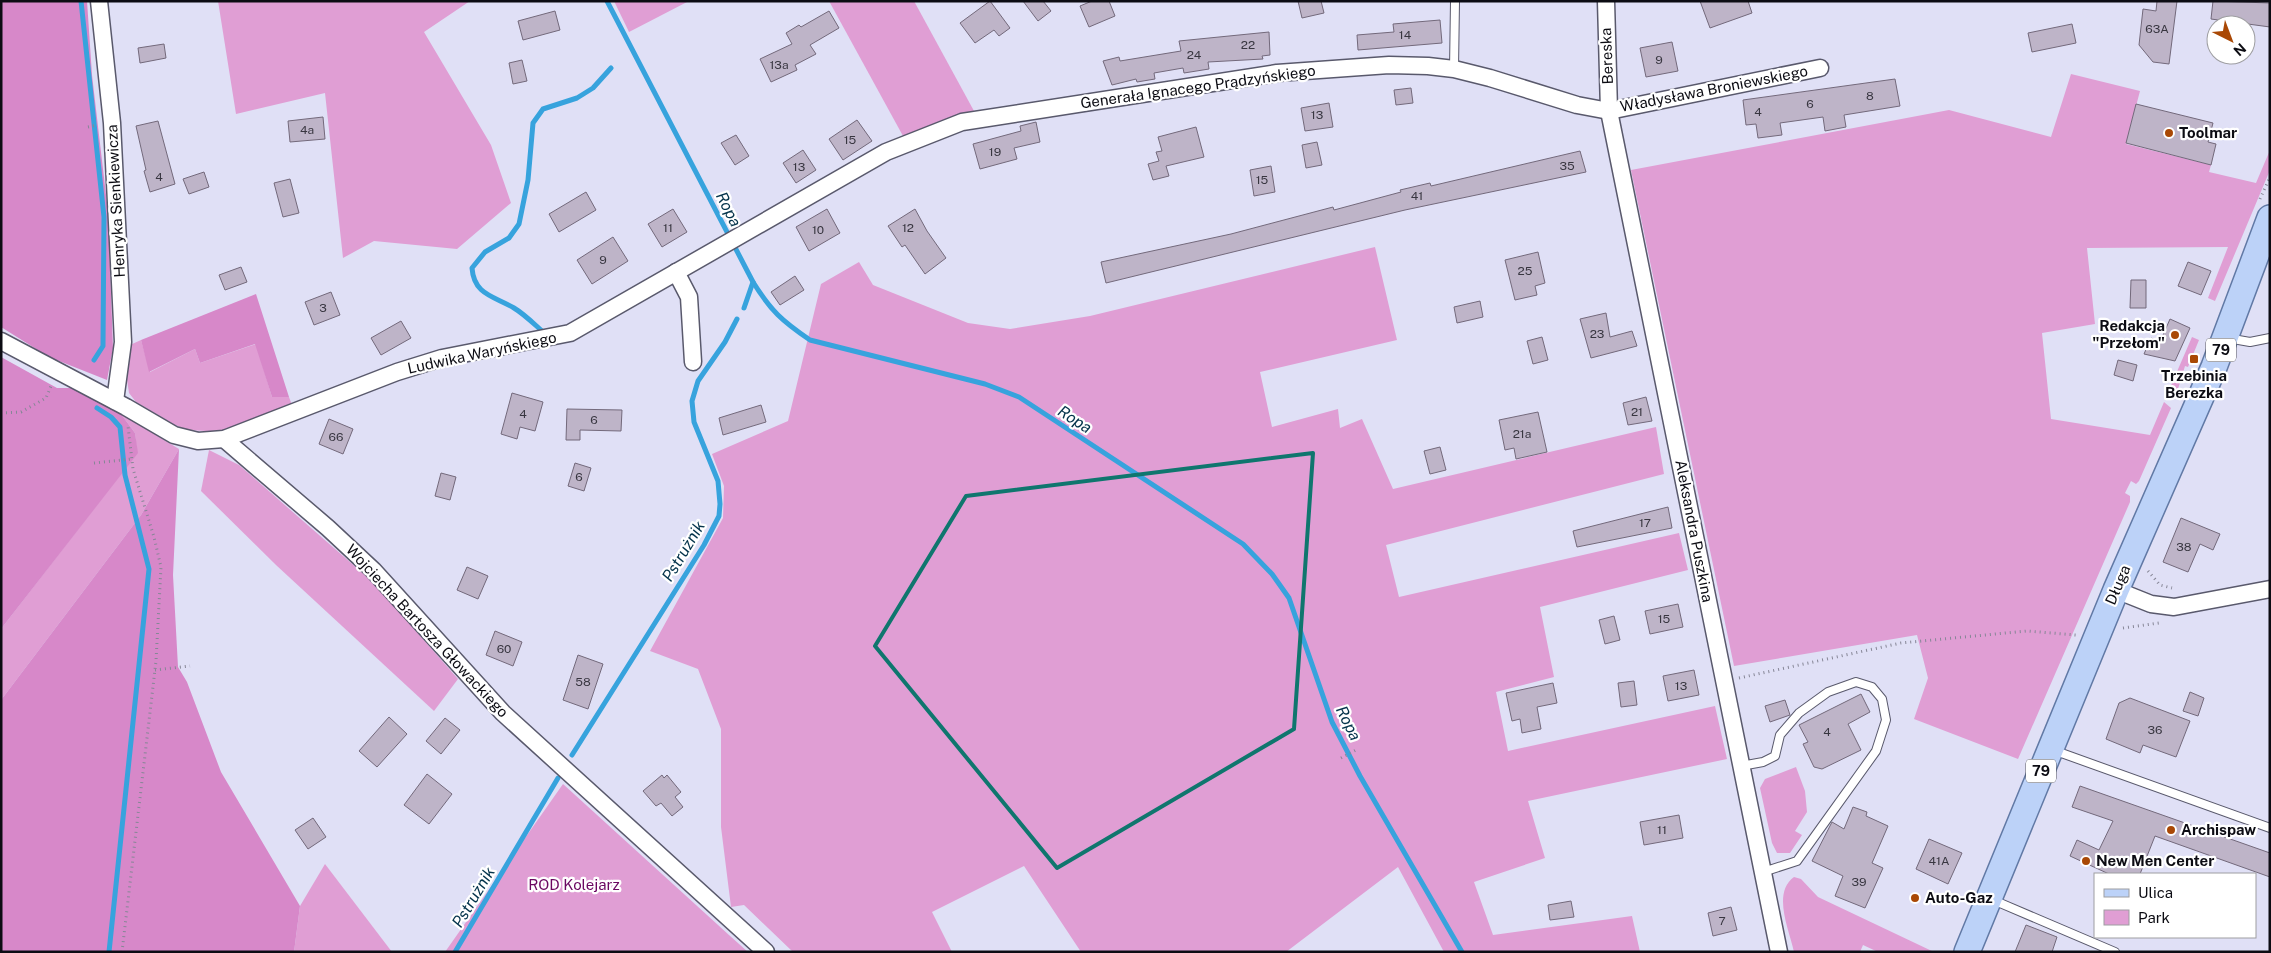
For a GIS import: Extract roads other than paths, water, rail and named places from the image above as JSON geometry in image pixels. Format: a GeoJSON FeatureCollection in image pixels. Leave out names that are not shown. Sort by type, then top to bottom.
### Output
{"type":"FeatureCollection","features":[{"type":"Feature","properties":{"kind":"main road","name":"Długa"},"geometry":{"type":"LineString","coordinates":[[1966,952],[2116,590],[2195,413],[2265,242],[2270,218]]}},
{"type":"Feature","properties":{"kind":"street","name":"Henryka Sienkiewicza"},"geometry":{"type":"LineString","coordinates":[[99,1],[112,123],[123,342],[121,404]]}},
{"type":"Feature","properties":{"kind":"street","name":"Bereska"},"geometry":{"type":"LineString","coordinates":[[1606,1],[1609,111]]}},
{"type":"Feature","properties":{"kind":"street","name":"Generała Ignacego Prądzyńskiego"},"geometry":{"type":"LineString","coordinates":[[962,122],[1277,72],[1389,65],[1454,69],[1490,78],[1577,106],[1609,111]]}},
{"type":"Feature","properties":{"kind":"street","name":"Władysława Broniewskiego"},"geometry":{"type":"LineString","coordinates":[[1609,111],[1820,68]]}},
{"type":"Feature","properties":{"kind":"street","name":"Aleksandra Puszkina"},"geometry":{"type":"LineString","coordinates":[[1609,111],[1779,952]]}},
{"type":"Feature","properties":{"kind":"street","name":"Ludwika Waryńskiego"},"geometry":{"type":"LineString","coordinates":[[224,439],[397,372],[442,358],[570,333],[886,152],[962,122]]}},
{"type":"Feature","properties":{"kind":"street"},"geometry":{"type":"LineString","coordinates":[[676,272],[689,297],[693,362]]}},
{"type":"Feature","properties":{"kind":"street"},"geometry":{"type":"LineString","coordinates":[[1,341],[121,404],[174,435],[198,441],[224,439]]}},
{"type":"Feature","properties":{"kind":"street","name":"Wojciecha Bartosza Głowackiego"},"geometry":{"type":"LineString","coordinates":[[224,439],[328,528],[373,570],[503,712],[766,952]]}},
{"type":"Feature","properties":{"kind":"street"},"geometry":{"type":"LineString","coordinates":[[2116,590],[2151,604],[2174,607],[2270,589]]}},
{"type":"Feature","properties":{"kind":"lane"},"geometry":{"type":"LineString","coordinates":[[1454,69],[1455,1]]}},
{"type":"Feature","properties":{"kind":"lane"},"geometry":{"type":"LineString","coordinates":[[2226,338],[2250,342],[2270,338]]}},
{"type":"Feature","properties":{"kind":"lane"},"geometry":{"type":"LineString","coordinates":[[1741,766],[1763,762],[1775,756],[1780,735],[1799,713],[1828,692],[1856,682],[1872,687],[1882,699],[1886,720],[1876,751],[1797,861],[1762,872]]}},
{"type":"Feature","properties":{"kind":"lane"},"geometry":{"type":"LineString","coordinates":[[2050,749],[2270,828]]}},
{"type":"Feature","properties":{"kind":"lane"},"geometry":{"type":"LineString","coordinates":[[1989,897],[2002,905],[2115,952]]}},
{"type":"Feature","properties":{"kind":"waterway"},"geometry":{"type":"LineString","coordinates":[[81,1],[104,217],[103,346],[94,360]]}},
{"type":"Feature","properties":{"kind":"waterway","name":"Ropa"},"geometry":{"type":"LineString","coordinates":[[607,1],[753,282],[766,301],[784,321],[810,340],[985,384],[1019,397],[1243,544],[1272,574],[1289,598],[1332,722],[1360,776],[1462,952]]}},
{"type":"Feature","properties":{"kind":"waterway"},"geometry":{"type":"LineString","coordinates":[[542,331],[518,310],[486,294],[477,284],[472,268],[485,252],[509,238],[519,224],[528,180],[533,123],[543,109],[577,98],[593,88],[611,68]]}},
{"type":"Feature","properties":{"kind":"waterway","name":"Pstrużnik"},"geometry":{"type":"LineString","coordinates":[[744,308],[753,282]]}},
{"type":"Feature","properties":{"kind":"waterway","name":"Pstrużnik"},"geometry":{"type":"LineString","coordinates":[[572,755],[704,545],[719,516],[718,481],[694,422],[692,401],[698,381],[725,342],[737,319]]}},
{"type":"Feature","properties":{"kind":"waterway"},"geometry":{"type":"LineString","coordinates":[[97,408],[111,417],[120,427],[125,475],[149,569],[109,952]]}},
{"type":"Feature","properties":{"kind":"waterway","name":"Pstrużnik"},"geometry":{"type":"LineString","coordinates":[[455,952],[558,778]]}},
{"type":"Feature","properties":{"kind":"place","name":"Toolmar"},"geometry":{"type":"Point","coordinates":[2169,133]}},
{"type":"Feature","properties":{"kind":"place","name":"Redakcja \"Przełom\""},"geometry":{"type":"Point","coordinates":[2175,335]}},
{"type":"Feature","properties":{"kind":"place","name":"Trzebinia Berezka"},"geometry":{"type":"Point","coordinates":[2194,359]}},
{"type":"Feature","properties":{"kind":"place","name":"Archispaw"},"geometry":{"type":"Point","coordinates":[2171,830]}},
{"type":"Feature","properties":{"kind":"place","name":"New Men Center"},"geometry":{"type":"Point","coordinates":[2086,861]}},
{"type":"Feature","properties":{"kind":"place","name":"Auto-Gaz"},"geometry":{"type":"Point","coordinates":[1915,898]}},
{"type":"Feature","properties":{"kind":"park label","name":"ROD Kolejarz"},"geometry":{"type":"Point","coordinates":[574,885]}}]}
